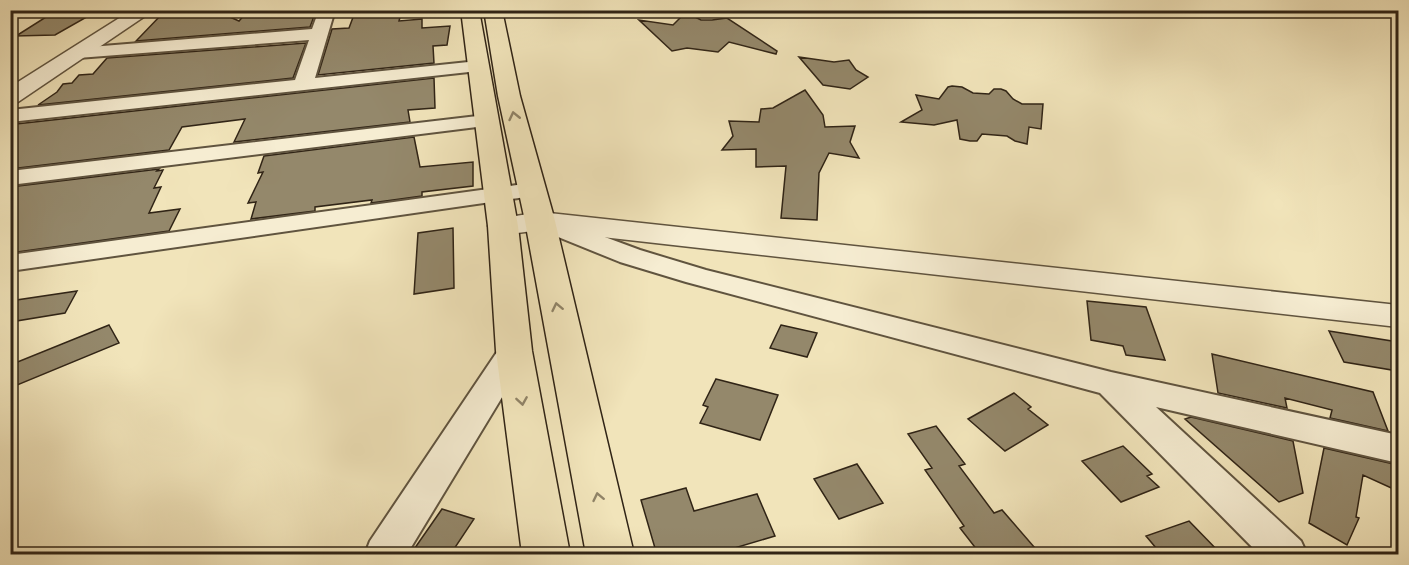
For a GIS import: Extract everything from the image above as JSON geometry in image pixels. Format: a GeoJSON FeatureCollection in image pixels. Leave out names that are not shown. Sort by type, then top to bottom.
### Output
{"type":"FeatureCollection","features":[{"type":"Feature","properties":{"kind":"main road"},"geometry":{"type":"LineString","coordinates":[[470,10],[500,211],[514,351],[546,555]]}},
{"type":"Feature","properties":{"kind":"main road"},"geometry":{"type":"LineString","coordinates":[[494,10],[509,96],[540,221],[610,555]]}},
{"type":"Feature","properties":{"kind":"street"},"geometry":{"type":"LineString","coordinates":[[61,41],[112,10]]}},
{"type":"Feature","properties":{"kind":"street"},"geometry":{"type":"LineString","coordinates":[[10,96],[145,10]]}},
{"type":"Feature","properties":{"kind":"street"},"geometry":{"type":"LineString","coordinates":[[303,85],[327,10]]}},
{"type":"Feature","properties":{"kind":"street"},"geometry":{"type":"LineString","coordinates":[[78,53],[319,34]]}},
{"type":"Feature","properties":{"kind":"street"},"geometry":{"type":"LineString","coordinates":[[10,116],[478,66]]}},
{"type":"Feature","properties":{"kind":"street"},"geometry":{"type":"LineString","coordinates":[[10,178],[486,121]]}},
{"type":"Feature","properties":{"kind":"street"},"geometry":{"type":"LineString","coordinates":[[500,211],[531,189]]}},
{"type":"Feature","properties":{"kind":"street"},"geometry":{"type":"LineString","coordinates":[[10,263],[500,211],[540,221],[630,256],[696,276],[1111,384],[1398,449]]}},
{"type":"Feature","properties":{"kind":"street"},"geometry":{"type":"LineString","coordinates":[[540,221],[1398,316]]}},
{"type":"Feature","properties":{"kind":"street"},"geometry":{"type":"LineString","coordinates":[[385,555],[514,351]]}},
{"type":"Feature","properties":{"kind":"street"},"geometry":{"type":"LineString","coordinates":[[1111,384],[1286,555]]}},
{"type":"Feature","properties":{"kind":"building"},"geometry":{"type":"Polygon","coordinates":[[[57,10],[99,10],[55,35],[16,36],[57,10]]]}},
{"type":"Feature","properties":{"kind":"building"},"geometry":{"type":"Polygon","coordinates":[[[214,10],[239,21],[247,12],[314,10],[310,27],[136,41],[163,13],[214,10]]]}},
{"type":"Feature","properties":{"kind":"building"},"geometry":{"type":"Polygon","coordinates":[[[402,10],[399,21],[422,19],[422,28],[450,26],[447,45],[433,46],[434,63],[318,75],[332,29],[349,28],[355,12],[402,10]]]}},
{"type":"Feature","properties":{"kind":"building"},"geometry":{"type":"Polygon","coordinates":[[[682,16],[693,16],[701,20],[727,18],[777,51],[776,54],[729,42],[718,52],[687,48],[672,51],[639,20],[673,25],[682,16]]]}},
{"type":"Feature","properties":{"kind":"building"},"geometry":{"type":"Polygon","coordinates":[[[306,43],[293,78],[38,105],[57,92],[63,84],[72,83],[79,75],[93,74],[107,58],[306,43]]]}},
{"type":"Feature","properties":{"kind":"building"},"geometry":{"type":"Polygon","coordinates":[[[799,57],[834,62],[849,60],[856,70],[868,77],[850,89],[823,85],[799,57]]]}},
{"type":"Feature","properties":{"kind":"building"},"geometry":{"type":"Polygon","coordinates":[[[434,78],[435,108],[408,110],[410,122],[234,142],[245,119],[182,127],[169,150],[10,169],[10,129],[16,124],[434,78]]]}},
{"type":"Feature","properties":{"kind":"building"},"geometry":{"type":"Polygon","coordinates":[[[948,87],[962,87],[973,93],[989,94],[994,89],[1001,89],[1022,104],[1043,104],[1041,129],[1029,127],[1027,144],[1007,136],[982,134],[977,141],[960,139],[957,120],[934,125],[901,122],[922,110],[916,95],[939,99],[948,87]]]}},
{"type":"Feature","properties":{"kind":"building"},"geometry":{"type":"Polygon","coordinates":[[[805,90],[823,115],[825,127],[855,126],[850,142],[859,158],[829,153],[819,173],[817,220],[781,218],[786,166],[756,167],[756,149],[722,150],[733,136],[729,121],[759,122],[761,109],[773,108],[805,90]]]}},
{"type":"Feature","properties":{"kind":"building"},"geometry":{"type":"Polygon","coordinates":[[[414,137],[420,167],[473,162],[473,186],[422,192],[422,196],[371,203],[372,200],[315,207],[315,211],[251,219],[256,202],[248,203],[263,172],[258,173],[264,156],[414,137]]]}},
{"type":"Feature","properties":{"kind":"building"},"geometry":{"type":"Polygon","coordinates":[[[159,169],[157,171],[163,170],[154,188],[161,187],[149,213],[180,209],[169,231],[10,253],[10,187],[159,169]]]}},
{"type":"Feature","properties":{"kind":"building"},"geometry":{"type":"Polygon","coordinates":[[[453,228],[454,288],[414,294],[418,233],[453,228]]]}},
{"type":"Feature","properties":{"kind":"building"},"geometry":{"type":"Polygon","coordinates":[[[77,291],[65,313],[10,322],[10,301],[77,291]]]}},
{"type":"Feature","properties":{"kind":"building"},"geometry":{"type":"Polygon","coordinates":[[[1087,301],[1146,307],[1165,360],[1126,355],[1123,346],[1091,340],[1087,301]]]}},
{"type":"Feature","properties":{"kind":"building"},"geometry":{"type":"Polygon","coordinates":[[[109,325],[119,343],[10,388],[10,365],[109,325]]]}},
{"type":"Feature","properties":{"kind":"building"},"geometry":{"type":"Polygon","coordinates":[[[781,325],[817,333],[807,357],[770,348],[781,325]]]}},
{"type":"Feature","properties":{"kind":"building"},"geometry":{"type":"Polygon","coordinates":[[[1329,331],[1398,342],[1398,371],[1344,362],[1329,331]]]}},
{"type":"Feature","properties":{"kind":"building"},"geometry":{"type":"Polygon","coordinates":[[[1212,354],[1373,392],[1388,431],[1330,418],[1332,410],[1285,398],[1287,408],[1218,393],[1212,354]]]}},
{"type":"Feature","properties":{"kind":"building"},"geometry":{"type":"Polygon","coordinates":[[[716,379],[778,395],[760,440],[700,423],[708,407],[703,405],[716,379]]]}},
{"type":"Feature","properties":{"kind":"building"},"geometry":{"type":"Polygon","coordinates":[[[1014,393],[1031,407],[1028,409],[1048,425],[1005,451],[968,419],[1014,393]]]}},
{"type":"Feature","properties":{"kind":"building"},"geometry":{"type":"Polygon","coordinates":[[[1191,417],[1293,441],[1303,493],[1279,502],[1185,419],[1191,417]]]}},
{"type":"Feature","properties":{"kind":"building"},"geometry":{"type":"Polygon","coordinates":[[[936,426],[965,464],[959,466],[994,513],[1002,510],[1041,555],[981,555],[960,528],[964,526],[925,470],[932,468],[908,434],[936,426]]]}},
{"type":"Feature","properties":{"kind":"building"},"geometry":{"type":"Polygon","coordinates":[[[1123,446],[1152,474],[1147,476],[1159,487],[1121,502],[1082,461],[1123,446]]]}},
{"type":"Feature","properties":{"kind":"building"},"geometry":{"type":"Polygon","coordinates":[[[1324,448],[1398,465],[1398,491],[1363,475],[1356,517],[1359,518],[1347,545],[1309,523],[1324,448]]]}},
{"type":"Feature","properties":{"kind":"building"},"geometry":{"type":"Polygon","coordinates":[[[857,464],[883,503],[839,519],[814,479],[857,464]]]}},
{"type":"Feature","properties":{"kind":"building"},"geometry":{"type":"Polygon","coordinates":[[[686,488],[694,511],[757,494],[775,536],[711,555],[657,555],[641,500],[686,488]]]}},
{"type":"Feature","properties":{"kind":"building"},"geometry":{"type":"Polygon","coordinates":[[[442,509],[474,519],[450,555],[410,555],[442,509]]]}},
{"type":"Feature","properties":{"kind":"building"},"geometry":{"type":"Polygon","coordinates":[[[1189,521],[1222,555],[1162,555],[1146,536],[1189,521]]]}}]}
